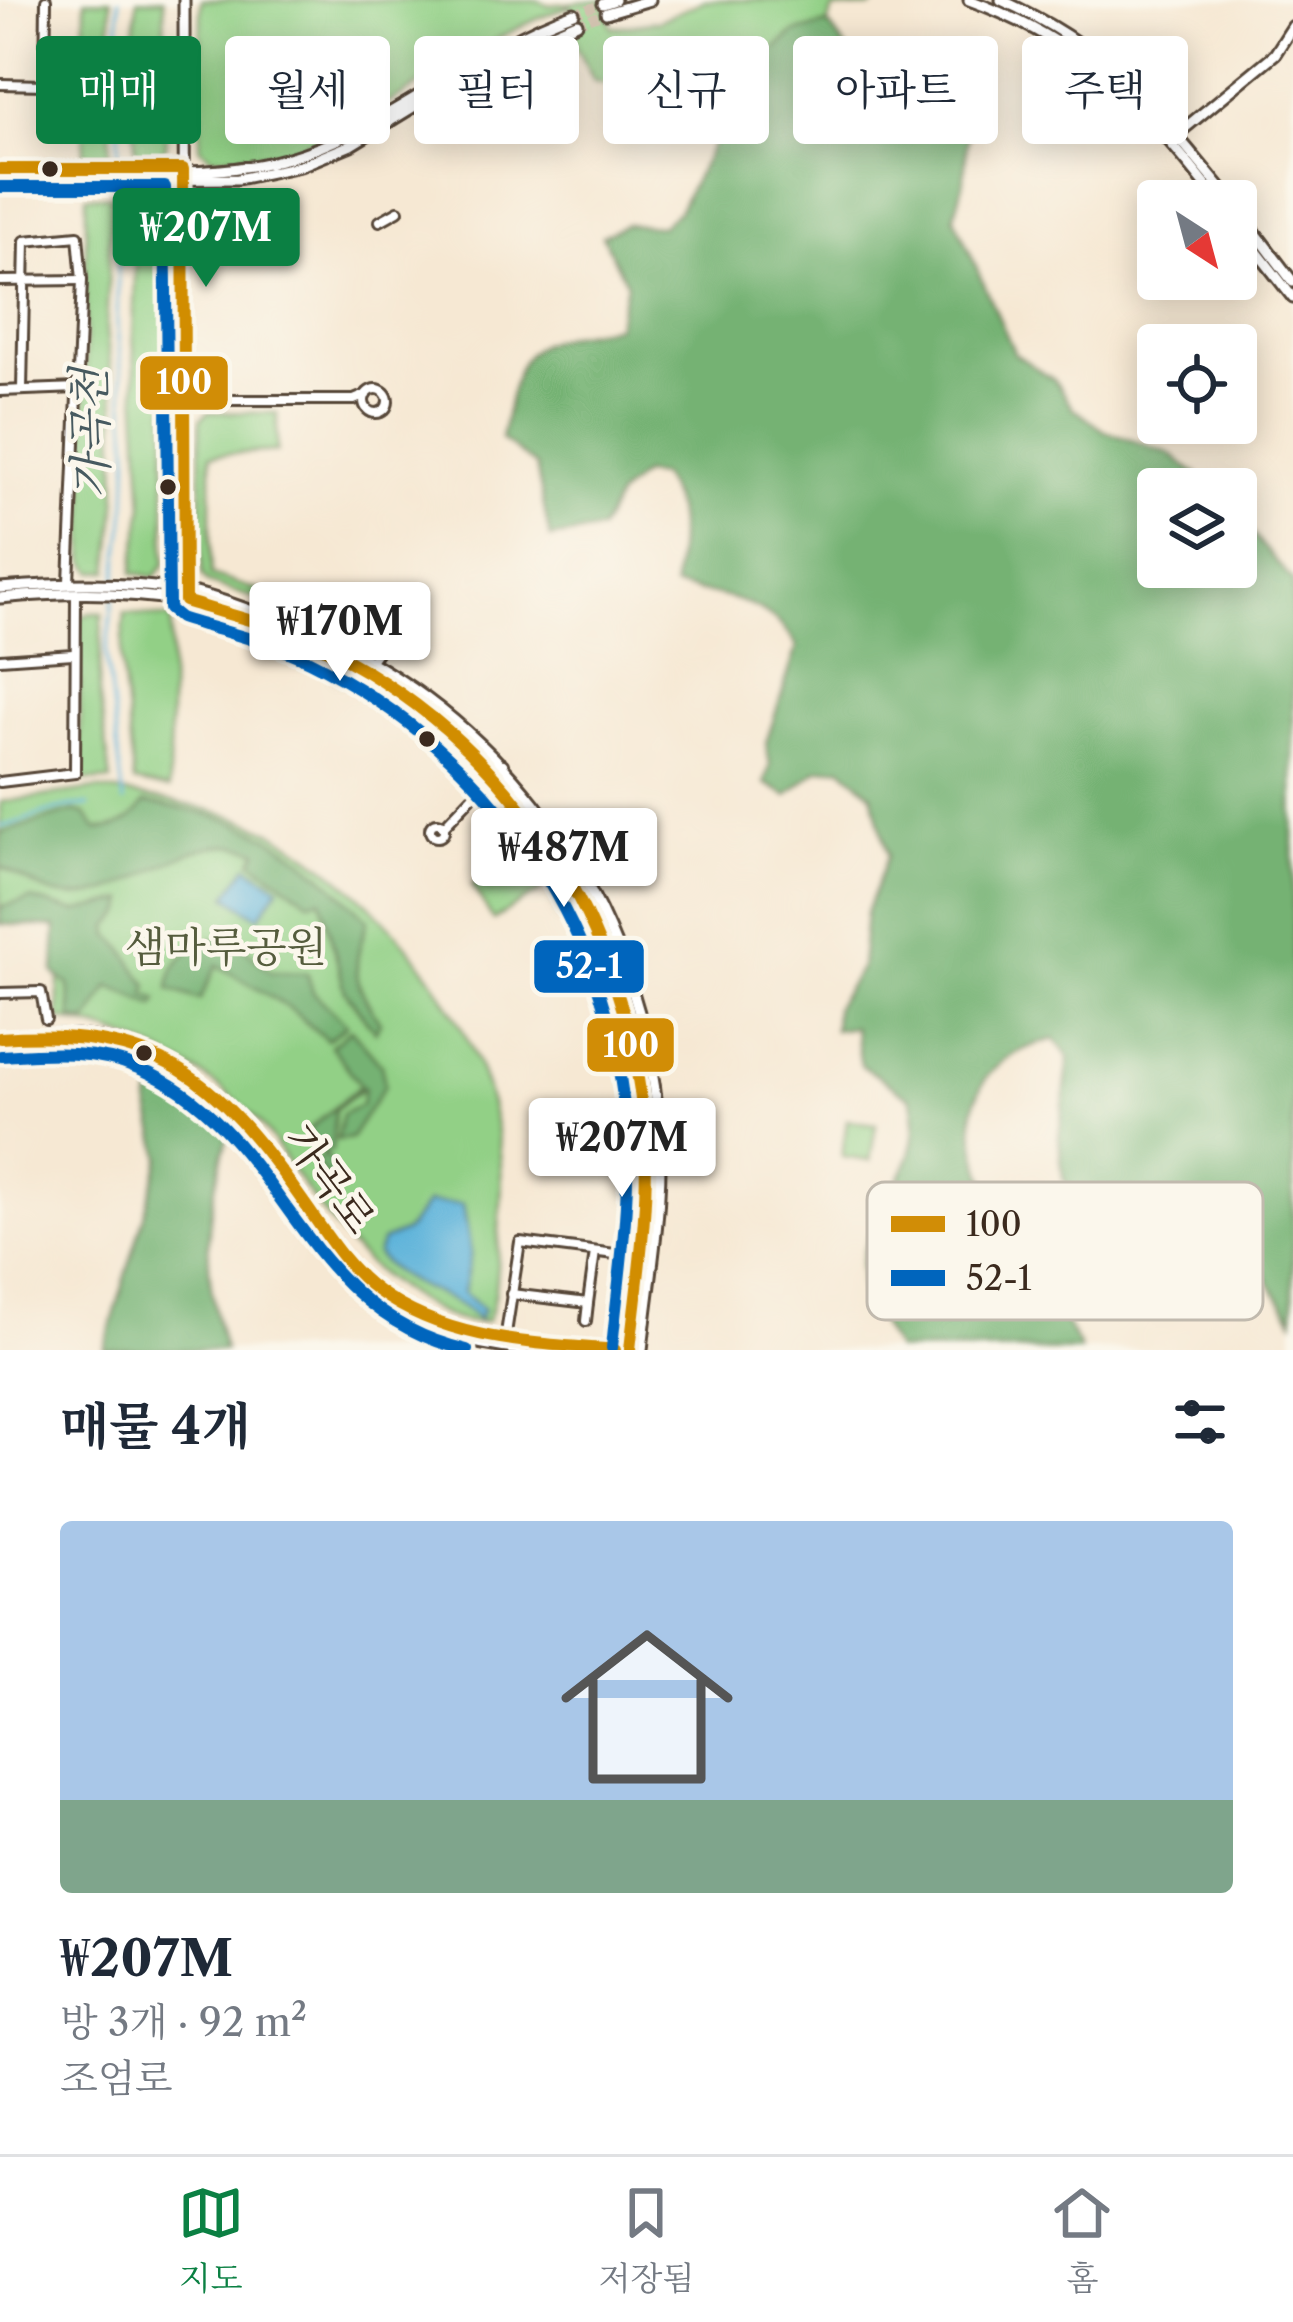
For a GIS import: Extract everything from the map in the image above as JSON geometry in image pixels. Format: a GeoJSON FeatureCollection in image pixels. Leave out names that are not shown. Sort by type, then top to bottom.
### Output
{"type":"FeatureCollection","features":[{"type":"Feature","properties":{"kind":"street"},"geometry":{"type":"LineString","coordinates":[[0,84],[45,85],[46,0]]}},
{"type":"Feature","properties":{"kind":"street"},"geometry":{"type":"LineString","coordinates":[[184,0],[185,596]]}},
{"type":"Feature","properties":{"kind":"street"},"geometry":{"type":"LineString","coordinates":[[608,6],[650,0]]}},
{"type":"Feature","properties":{"kind":"street"},"geometry":{"type":"LineString","coordinates":[[969,0],[1041,36]]}},
{"type":"Feature","properties":{"kind":"street"},"geometry":{"type":"LineString","coordinates":[[1001,0],[1067,36]]}},
{"type":"Feature","properties":{"kind":"street"},"geometry":{"type":"LineString","coordinates":[[0,169],[183,175],[271,162],[354,138],[493,47],[575,18]]}},
{"type":"Feature","properties":{"kind":"street"},"geometry":{"type":"LineString","coordinates":[[1188,125],[1275,54],[1293,26]]}},
{"type":"Feature","properties":{"kind":"street"},"geometry":{"type":"LineString","coordinates":[[1178,144],[1203,180]]}},
{"type":"Feature","properties":{"kind":"street"},"geometry":{"type":"LineString","coordinates":[[1179,144],[1212,180]]}},
{"type":"Feature","properties":{"kind":"street"},"geometry":{"type":"LineString","coordinates":[[0,182],[102,174]]}},
{"type":"Feature","properties":{"kind":"street"},"geometry":{"type":"LineString","coordinates":[[380,221],[398,211]]}},
{"type":"Feature","properties":{"kind":"street"},"geometry":{"type":"LineString","coordinates":[[1257,234],[1293,282]]}},
{"type":"Feature","properties":{"kind":"street"},"geometry":{"type":"LineString","coordinates":[[1,779],[75,773],[73,653],[82,280],[78,236],[28,238],[22,389]]}},
{"type":"Feature","properties":{"kind":"street"},"geometry":{"type":"LineString","coordinates":[[1257,252],[1293,298]]}},
{"type":"Feature","properties":{"kind":"street"},"geometry":{"type":"LineString","coordinates":[[0,281],[82,280]]}},
{"type":"Feature","properties":{"kind":"street"},"geometry":{"type":"LineString","coordinates":[[0,391],[78,388]]}},
{"type":"Feature","properties":{"kind":"street"},"geometry":{"type":"LineString","coordinates":[[183,400],[354,400],[379,390],[387,400],[379,412],[354,400]]}},
{"type":"Feature","properties":{"kind":"street"},"geometry":{"type":"LineString","coordinates":[[365,406],[366,395]]}},
{"type":"Feature","properties":{"kind":"street"},"geometry":{"type":"LineString","coordinates":[[0,588],[75,586],[185,596],[296,626],[445,711],[503,764],[564,842],[594,890],[642,1020],[661,1164],[643,1350]]}},
{"type":"Feature","properties":{"kind":"street"},"geometry":{"type":"LineString","coordinates":[[0,598],[75,586],[89,595],[154,593]]}},
{"type":"Feature","properties":{"kind":"street"},"geometry":{"type":"LineString","coordinates":[[367,667],[419,595]]}},
{"type":"Feature","properties":{"kind":"street"},"geometry":{"type":"LineString","coordinates":[[0,659],[73,653]]}},
{"type":"Feature","properties":{"kind":"street"},"geometry":{"type":"LineString","coordinates":[[367,667],[433,716],[493,773],[569,874],[616,971],[630,1024],[644,1120],[640,1257],[630,1350]]}},
{"type":"Feature","properties":{"kind":"street"},"geometry":{"type":"LineString","coordinates":[[443,827],[503,764]]}},
{"type":"Feature","properties":{"kind":"street"},"geometry":{"type":"LineString","coordinates":[[0,993],[41,992],[46,1019]]}},
{"type":"Feature","properties":{"kind":"street","name":"가곡로"},"geometry":{"type":"LineString","coordinates":[[0,1042],[94,1035],[175,1065],[224,1099],[330,1239],[378,1291],[440,1324],[523,1350]]}},
{"type":"Feature","properties":{"kind":"street"},"geometry":{"type":"LineString","coordinates":[[504,1344],[520,1243],[640,1257]]}},
{"type":"Feature","properties":{"kind":"street"},"geometry":{"type":"LineString","coordinates":[[586,1321],[595,1252]]}},
{"type":"Feature","properties":{"kind":"street"},"geometry":{"type":"LineString","coordinates":[[511,1294],[588,1303]]}},
{"type":"Feature","properties":{"kind":"street","name":"가곡로"},"geometry":{"type":"LineString","coordinates":[[504,1344],[615,1350]]}},
{"type":"Feature","properties":{"kind":"green space"},"geometry":{"type":"Polygon","coordinates":[[[85,0],[111,0],[111,36],[85,36],[85,0]]]}},
{"type":"Feature","properties":{"kind":"green space"},"geometry":{"type":"Polygon","coordinates":[[[137,0],[164,0],[164,36],[134,36],[137,0]]]}},
{"type":"Feature","properties":{"kind":"green space"},"geometry":{"type":"Polygon","coordinates":[[[201,0],[536,0],[549,5],[603,0],[612,28],[658,21],[706,0],[882,0],[870,8],[833,9],[828,24],[794,33],[769,54],[769,36],[603,36],[603,83],[594,81],[579,50],[570,6],[503,36],[414,36],[414,88],[390,102],[390,36],[225,36],[225,144],[305,144],[275,153],[211,157],[200,148],[201,0]]]}},
{"type":"Feature","properties":{"kind":"green space"},"geometry":{"type":"Polygon","coordinates":[[[828,24],[837,36],[793,36],[793,144],[967,144],[964,181],[954,217],[1015,354],[1054,380],[1073,408],[1105,431],[1169,453],[1189,468],[1137,468],[1137,588],[1257,588],[1257,539],[1293,582],[1293,1319],[1263,1273],[1263,1182],[1066,1182],[1059,1137],[1069,1058],[1055,1039],[1003,1061],[978,1094],[974,1133],[987,1182],[897,1182],[913,1142],[911,1098],[861,1065],[854,1027],[834,1030],[835,1007],[861,967],[866,912],[888,855],[872,794],[841,767],[817,770],[787,796],[765,783],[770,765],[766,743],[797,647],[775,619],[760,610],[727,597],[674,587],[677,518],[660,476],[642,474],[618,496],[600,530],[550,538],[536,466],[501,439],[514,383],[530,352],[560,337],[616,326],[627,284],[602,236],[625,224],[661,226],[678,211],[714,144],[769,144],[769,54],[794,33],[828,24]]]}},
{"type":"Feature","properties":{"kind":"green space"},"geometry":{"type":"Polygon","coordinates":[[[84,144],[110,144],[110,154],[84,155],[84,144]]]}},
{"type":"Feature","properties":{"kind":"green space"},"geometry":{"type":"Polygon","coordinates":[[[135,144],[166,144],[156,156],[136,157],[135,144]]]}},
{"type":"Feature","properties":{"kind":"green space"},"geometry":{"type":"Polygon","coordinates":[[[138,194],[162,195],[167,203],[165,564],[155,577],[133,573],[143,507],[133,336],[138,194]]]}},
{"type":"Feature","properties":{"kind":"green space"},"geometry":{"type":"Polygon","coordinates":[[[86,196],[112,196],[106,331],[115,402],[117,502],[109,571],[94,572],[85,561],[86,196]]]}},
{"type":"Feature","properties":{"kind":"green space"},"geometry":{"type":"Polygon","coordinates":[[[208,412],[277,413],[277,451],[211,455],[211,575],[314,609],[368,643],[308,616],[208,583],[202,575],[200,420],[208,412]]]}},
{"type":"Feature","properties":{"kind":"green space"},"geometry":{"type":"Polygon","coordinates":[[[102,613],[99,692],[111,781],[83,780],[80,771],[80,618],[102,613]]]}},
{"type":"Feature","properties":{"kind":"green space"},"geometry":{"type":"Polygon","coordinates":[[[125,613],[171,618],[169,789],[134,782],[121,659],[125,613]]]}},
{"type":"Feature","properties":{"kind":"green space","name":"샘마루공원"},"geometry":{"type":"Polygon","coordinates":[[[97,789],[196,806],[267,830],[334,873],[414,954],[472,1051],[491,1104],[501,1159],[500,1214],[487,1321],[469,1322],[442,1314],[382,1276],[337,1230],[257,1120],[221,1088],[156,1050],[59,1019],[59,927],[0,924],[0,802],[97,789]]]}},
{"type":"Feature","properties":{"kind":"green space"},"geometry":{"type":"Polygon","coordinates":[[[144,803],[243,825],[293,853],[341,893],[368,920],[357,973],[380,1023],[375,1032],[345,991],[321,899],[309,901],[252,861],[258,851],[232,845],[208,847],[118,887],[69,896],[42,889],[0,866],[0,833],[74,811],[85,814],[96,829],[111,828],[130,819],[144,803]]]}},
{"type":"Feature","properties":{"kind":"green space"},"geometry":{"type":"Polygon","coordinates":[[[521,855],[542,890],[493,920],[472,885],[521,855]]]}},
{"type":"Feature","properties":{"kind":"green space"},"geometry":{"type":"Polygon","coordinates":[[[31,899],[76,912],[126,900],[123,914],[109,927],[110,936],[148,985],[146,994],[158,999],[155,1006],[109,986],[88,1022],[72,1019],[69,985],[54,973],[56,927],[0,924],[0,907],[31,899]]]}},
{"type":"Feature","properties":{"kind":"green space"},"geometry":{"type":"Polygon","coordinates":[[[214,939],[242,946],[271,972],[307,973],[313,992],[347,1025],[327,1040],[288,1007],[217,965],[200,1000],[169,989],[183,957],[214,939]]]}},
{"type":"Feature","properties":{"kind":"green space"},"geometry":{"type":"Polygon","coordinates":[[[351,1029],[381,1065],[385,1085],[351,1138],[337,1140],[342,1114],[361,1105],[364,1088],[335,1109],[332,1150],[325,1152],[335,1174],[327,1178],[316,1161],[324,1155],[308,1130],[361,1085],[331,1046],[351,1029]]]}},
{"type":"Feature","properties":{"kind":"green space"},"geometry":{"type":"Polygon","coordinates":[[[158,1071],[214,1109],[230,1129],[215,1187],[209,1239],[212,1291],[224,1350],[104,1350],[161,1157],[149,1104],[158,1071]]]}},
{"type":"Feature","properties":{"kind":"green space"},"geometry":{"type":"Polygon","coordinates":[[[847,1120],[876,1124],[870,1161],[842,1157],[847,1120]]]}},
{"type":"Feature","properties":{"kind":"green space"},"geometry":{"type":"Polygon","coordinates":[[[867,1241],[867,1316],[862,1258],[867,1241]]]}},
{"type":"Feature","properties":{"kind":"green space"},"geometry":{"type":"Polygon","coordinates":[[[878,1320],[1063,1320],[1081,1350],[895,1350],[878,1320]]]}},
{"type":"Feature","properties":{"kind":"water"},"geometry":{"type":"Polygon","coordinates":[[[247,866],[279,887],[259,917],[227,896],[247,866]]]}},
{"type":"Feature","properties":{"kind":"water"},"geometry":{"type":"Polygon","coordinates":[[[427,1203],[463,1204],[471,1253],[463,1292],[483,1310],[478,1320],[468,1310],[401,1276],[377,1254],[382,1241],[406,1231],[427,1203]]]}},
{"type":"Feature","properties":{"kind":"waterway","name":"가곡천"},"geometry":{"type":"LineString","coordinates":[[119,0],[119,169]]}},
{"type":"Feature","properties":{"kind":"waterway","name":"가곡천"},"geometry":{"type":"LineString","coordinates":[[119,185],[117,327],[129,448],[127,502],[106,652],[124,802]]}},
{"type":"Feature","properties":{"kind":"waterway"},"geometry":{"type":"LineString","coordinates":[[0,827],[55,810],[89,806]]}},
{"type":"Feature","properties":{"kind":"tunnel"},"geometry":{"type":"LineString","coordinates":[[574,13],[603,4]]}},
{"type":"Feature","properties":{"kind":"tunnel"},"geometry":{"type":"LineString","coordinates":[[577,23],[606,13]]}},
{"type":"Feature","properties":{"kind":"transit line","name":"100"},"geometry":{"type":"LineString","coordinates":[[0,169],[183,169],[185,601],[315,644],[385,683],[447,730],[502,785],[548,847],[586,914],[615,986],[635,1062],[645,1141],[644,1220],[630,1350]]}},
{"type":"Feature","properties":{"kind":"transit line","name":"52-1"},"geometry":{"type":"LineString","coordinates":[[0,187],[165,187],[169,609],[180,618],[309,661],[376,700],[437,747],[490,800],[536,861],[573,926],[601,997],[619,1071],[627,1148],[625,1223],[612,1348]]}},
{"type":"Feature","properties":{"kind":"transit line","name":"100"},"geometry":{"type":"LineString","coordinates":[[0,1038],[101,1041],[177,1068],[210,1091],[240,1121],[356,1272],[405,1308],[492,1337],[615,1350]]}},
{"type":"Feature","properties":{"kind":"transit line","name":"52-1"},"geometry":{"type":"LineString","coordinates":[[1,1056],[105,1058],[138,1068],[188,1096],[228,1132],[326,1260],[363,1298],[409,1329],[467,1350]]}}]}
